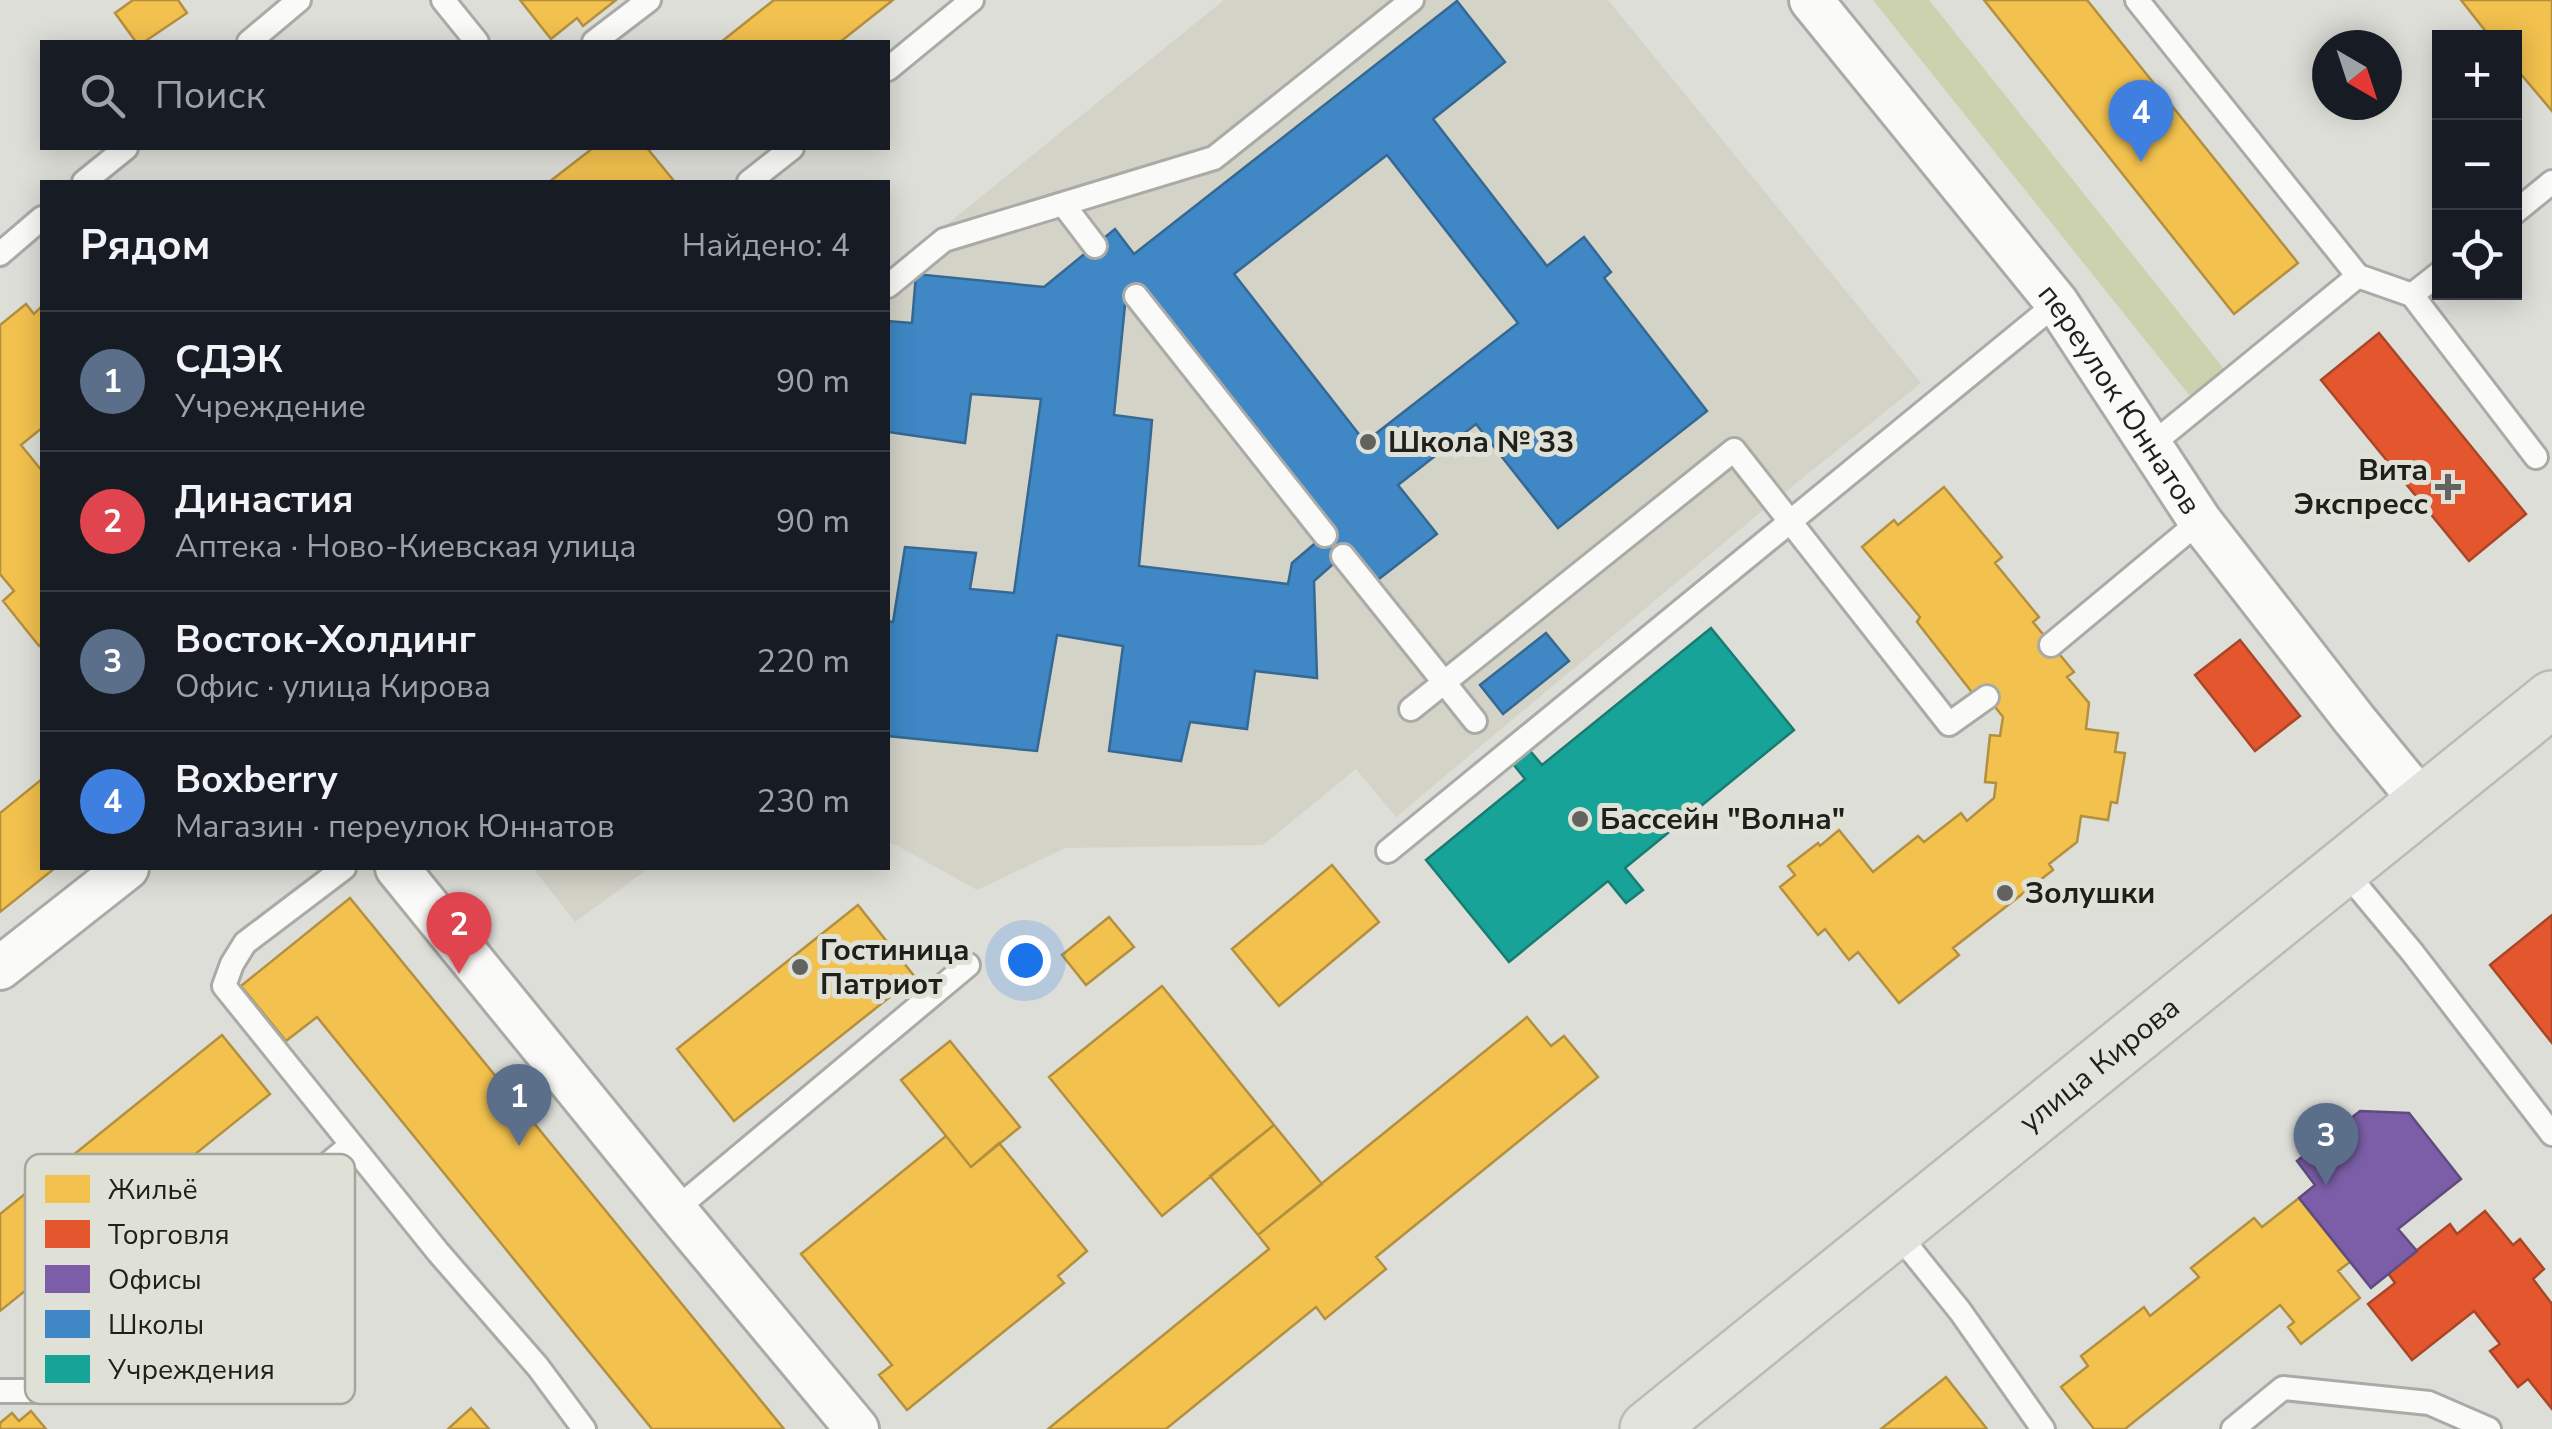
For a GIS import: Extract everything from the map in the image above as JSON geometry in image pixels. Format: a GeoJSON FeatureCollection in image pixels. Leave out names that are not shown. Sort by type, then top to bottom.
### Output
{"type":"FeatureCollection","features":[{"type":"Feature","properties":{"kind":"main road","name":"улица Кирова"},"geometry":{"type":"LineString","coordinates":[[1648,1429],[2552,699]]}},
{"type":"Feature","properties":{"kind":"street","name":"переулок Юннатов"},"geometry":{"type":"LineString","coordinates":[[1811,0],[2057,303],[2200,521],[2422,802]]}},
{"type":"Feature","properties":{"kind":"street"},"geometry":{"type":"LineString","coordinates":[[0,968],[124,870]]}},
{"type":"Feature","properties":{"kind":"street"},"geometry":{"type":"LineString","coordinates":[[399,870],[857,1429]]}},
{"type":"Feature","properties":{"kind":"lane"},"geometry":{"type":"LineString","coordinates":[[251,40],[299,0]]}},
{"type":"Feature","properties":{"kind":"lane"},"geometry":{"type":"LineString","coordinates":[[444,0],[475,40]]}},
{"type":"Feature","properties":{"kind":"lane"},"geometry":{"type":"LineString","coordinates":[[597,40],[649,0]]}},
{"type":"Feature","properties":{"kind":"lane"},"geometry":{"type":"LineString","coordinates":[[890,67],[972,0]]}},
{"type":"Feature","properties":{"kind":"lane"},"geometry":{"type":"LineString","coordinates":[[890,284],[944,240],[1214,158],[1412,0]]}},
{"type":"Feature","properties":{"kind":"lane"},"geometry":{"type":"LineString","coordinates":[[2136,0],[2358,276],[2412,295],[2536,457]]}},
{"type":"Feature","properties":{"kind":"lane"},"geometry":{"type":"LineString","coordinates":[[86,180],[124,150]]}},
{"type":"Feature","properties":{"kind":"lane"},"geometry":{"type":"LineString","coordinates":[[752,180],[789,150]]}},
{"type":"Feature","properties":{"kind":"lane"},"geometry":{"type":"LineString","coordinates":[[2517,210],[2552,182]]}},
{"type":"Feature","properties":{"kind":"lane"},"geometry":{"type":"LineString","coordinates":[[1063,204],[1095,246]]}},
{"type":"Feature","properties":{"kind":"lane"},"geometry":{"type":"LineString","coordinates":[[0,254],[40,220]]}},
{"type":"Feature","properties":{"kind":"lane"},"geometry":{"type":"LineString","coordinates":[[2150,446],[2358,276]]}},
{"type":"Feature","properties":{"kind":"lane"},"geometry":{"type":"LineString","coordinates":[[2412,295],[2432,279]]}},
{"type":"Feature","properties":{"kind":"lane"},"geometry":{"type":"LineString","coordinates":[[1136,296],[1326,534]]}},
{"type":"Feature","properties":{"kind":"lane"},"geometry":{"type":"LineString","coordinates":[[1388,852],[2057,303]]}},
{"type":"Feature","properties":{"kind":"lane"},"geometry":{"type":"LineString","coordinates":[[1412,709],[1734,450],[1949,724],[1987,697]]}},
{"type":"Feature","properties":{"kind":"lane"},"geometry":{"type":"LineString","coordinates":[[2052,645],[2200,521]]}},
{"type":"Feature","properties":{"kind":"lane"},"geometry":{"type":"LineString","coordinates":[[1343,556],[1475,721]]}},
{"type":"Feature","properties":{"kind":"lane"},"geometry":{"type":"LineString","coordinates":[[2342,868],[2552,1134]]}},
{"type":"Feature","properties":{"kind":"lane"},"geometry":{"type":"LineString","coordinates":[[341,870],[245,944],[224,986],[438,1252],[538,1367],[584,1429]]}},
{"type":"Feature","properties":{"kind":"lane"},"geometry":{"type":"LineString","coordinates":[[675,1210],[968,965]]}},
{"type":"Feature","properties":{"kind":"lane"},"geometry":{"type":"LineString","coordinates":[[341,1154],[352,1145]]}},
{"type":"Feature","properties":{"kind":"lane"},"geometry":{"type":"LineString","coordinates":[[1894,1229],[1960,1311],[2042,1429]]}},
{"type":"Feature","properties":{"kind":"lane"},"geometry":{"type":"LineString","coordinates":[[2232,1429],[2283,1388],[2429,1403],[2489,1429]]}},
{"type":"Feature","properties":{"kind":"lane"},"geometry":{"type":"LineString","coordinates":[[0,1391],[25,1391]]}},
{"type":"Feature","properties":{"kind":"shaded area","name":"Школа № 33"},"geometry":{"type":"Polygon","coordinates":[[[1224,0],[1608,0],[1921,383],[1396,817],[1356,769],[1263,845],[1065,848],[977,890],[890,844],[890,270],[1224,0]]]}},
{"type":"Feature","properties":{"kind":"shaded area"},"geometry":{"type":"Polygon","coordinates":[[[535,870],[646,870],[575,922],[535,870]]]}},
{"type":"Feature","properties":{"kind":"green space"},"geometry":{"type":"Polygon","coordinates":[[[1873,0],[1929,0],[2224,369],[2190,396],[1873,0]]]}},
{"type":"Feature","properties":{"kind":"building: Жильё"},"geometry":{"type":"Polygon","coordinates":[[[133,0],[178,0],[187,13],[147,40],[135,40],[115,13],[133,0]]]}},
{"type":"Feature","properties":{"kind":"building: Жильё"},"geometry":{"type":"Polygon","coordinates":[[[520,0],[616,0],[583,26],[577,18],[551,39],[520,0]]]}},
{"type":"Feature","properties":{"kind":"building: Жильё"},"geometry":{"type":"Polygon","coordinates":[[[774,0],[893,0],[843,40],[724,40],[774,0]]]}},
{"type":"Feature","properties":{"kind":"building: Жильё"},"geometry":{"type":"Polygon","coordinates":[[[1984,0],[2087,0],[2298,263],[2234,314],[1984,0]]]}},
{"type":"Feature","properties":{"kind":"building: Жильё"},"geometry":{"type":"Polygon","coordinates":[[[2461,0],[2552,0],[2552,111],[2522,75],[2522,30],[2485,30],[2461,0]]]}},
{"type":"Feature","properties":{"kind":"building: Жильё"},"geometry":{"type":"Polygon","coordinates":[[[590,150],[649,150],[673,180],[552,180],[590,150]]]}},
{"type":"Feature","properties":{"kind":"building: Жильё"},"geometry":{"type":"Polygon","coordinates":[[[26,304],[34,314],[40,308],[40,430],[21,445],[40,469],[39,646],[3,601],[14,591],[0,574],[0,325],[26,304]]]}},
{"type":"Feature","properties":{"kind":"building: Жильё"},"geometry":{"type":"Polygon","coordinates":[[[1944,487],[2002,557],[1995,563],[2039,617],[2033,622],[2074,672],[2067,677],[2089,703],[2086,729],[2118,733],[2115,752],[2125,753],[2117,803],[2111,802],[2108,820],[2081,816],[2077,842],[2049,864],[2053,870],[1953,948],[1959,955],[1899,1003],[1858,952],[1849,960],[1825,929],[1818,935],[1780,887],[1795,875],[1788,866],[1839,830],[1873,872],[1918,836],[1924,842],[1961,813],[1967,821],[1994,798],[1996,783],[1985,782],[1990,735],[2000,736],[2003,717],[1981,689],[1974,695],[1917,622],[1920,617],[1862,547],[1894,520],[1898,525],[1944,487]]]}},
{"type":"Feature","properties":{"kind":"building: Жильё"},"geometry":{"type":"Polygon","coordinates":[[[40,781],[40,870],[52,870],[0,912],[0,813],[40,781]]]}},
{"type":"Feature","properties":{"kind":"building: Жильё"},"geometry":{"type":"Polygon","coordinates":[[[1332,865],[1379,922],[1279,1006],[1232,949],[1332,865]]]}},
{"type":"Feature","properties":{"kind":"building: Жильё"},"geometry":{"type":"Polygon","coordinates":[[[350,898],[784,1429],[652,1429],[317,1017],[286,1041],[241,986],[350,898]]]}},
{"type":"Feature","properties":{"kind":"building: Жильё"},"geometry":{"type":"Polygon","coordinates":[[[858,905],[915,977],[734,1121],[677,1049],[858,905]]]}},
{"type":"Feature","properties":{"kind":"building: Жильё"},"geometry":{"type":"Polygon","coordinates":[[[1109,917],[1134,947],[1086,985],[1062,955],[1109,917]]]}},
{"type":"Feature","properties":{"kind":"building: Жильё"},"geometry":{"type":"Polygon","coordinates":[[[1162,986],[1274,1125],[1162,1216],[1049,1077],[1162,986]]]}},
{"type":"Feature","properties":{"kind":"building: Жильё"},"geometry":{"type":"Polygon","coordinates":[[[1527,1017],[1551,1046],[1564,1036],[1598,1077],[1376,1257],[1386,1269],[1325,1319],[1316,1307],[1166,1429],[1048,1429],[1269,1249],[1258,1235],[1527,1017]]]}},
{"type":"Feature","properties":{"kind":"building: Жильё"},"geometry":{"type":"Polygon","coordinates":[[[222,1035],[270,1094],[195,1154],[74,1154],[222,1035]]]}},
{"type":"Feature","properties":{"kind":"building: Жильё"},"geometry":{"type":"Polygon","coordinates":[[[950,1041],[1020,1127],[971,1167],[901,1080],[950,1041]]]}},
{"type":"Feature","properties":{"kind":"building: Жильё"},"geometry":{"type":"Polygon","coordinates":[[[1274,1125],[1322,1184],[1258,1235],[1210,1176],[1274,1125]]]}},
{"type":"Feature","properties":{"kind":"building: Жильё"},"geometry":{"type":"Polygon","coordinates":[[[946,1136],[971,1167],[999,1143],[1087,1251],[1058,1276],[1064,1283],[907,1410],[879,1375],[892,1365],[801,1254],[946,1136]]]}},
{"type":"Feature","properties":{"kind":"building: Жильё"},"geometry":{"type":"Polygon","coordinates":[[[25,1194],[25,1291],[0,1311],[0,1214],[25,1194]]]}},
{"type":"Feature","properties":{"kind":"building: Жильё"},"geometry":{"type":"Polygon","coordinates":[[[2299,1198],[2350,1262],[2338,1271],[2360,1298],[2301,1344],[2288,1327],[2294,1322],[2280,1305],[2125,1429],[2094,1429],[2061,1387],[2088,1366],[2081,1356],[2144,1307],[2150,1316],[2199,1277],[2191,1268],[2254,1218],[2262,1227],[2299,1198]]]}},
{"type":"Feature","properties":{"kind":"building: Жильё"},"geometry":{"type":"Polygon","coordinates":[[[1946,1377],[1987,1429],[1881,1429],[1946,1377]]]}},
{"type":"Feature","properties":{"kind":"building: Жильё"},"geometry":{"type":"Polygon","coordinates":[[[471,1408],[489,1429],[448,1429],[471,1408]]]}},
{"type":"Feature","properties":{"kind":"building: Жильё"},"geometry":{"type":"Polygon","coordinates":[[[31,1411],[46,1429],[0,1429],[0,1423],[12,1413],[19,1421],[31,1411]]]}},
{"type":"Feature","properties":{"kind":"building: Торговля"},"geometry":{"type":"Polygon","coordinates":[[[2379,333],[2526,514],[2469,561],[2321,380],[2379,333]]]}},
{"type":"Feature","properties":{"kind":"building: Торговля"},"geometry":{"type":"Polygon","coordinates":[[[2240,640],[2300,716],[2255,751],[2195,675],[2240,640]]]}},
{"type":"Feature","properties":{"kind":"building: Торговля"},"geometry":{"type":"Polygon","coordinates":[[[2552,915],[2552,1043],[2490,965],[2552,915]]]}},
{"type":"Feature","properties":{"kind":"building: Торговля"},"geometry":{"type":"Polygon","coordinates":[[[2485,1211],[2513,1245],[2520,1239],[2544,1269],[2533,1279],[2552,1304],[2552,1409],[2528,1379],[2518,1387],[2490,1351],[2500,1344],[2474,1311],[2412,1360],[2368,1304],[2395,1283],[2388,1273],[2450,1224],[2457,1234],[2485,1211]]]}},
{"type":"Feature","properties":{"kind":"building: Офисы"},"geometry":{"type":"Polygon","coordinates":[[[2360,1111],[2409,1113],[2461,1179],[2398,1229],[2417,1251],[2371,1288],[2299,1198],[2315,1185],[2297,1161],[2360,1111]]]}},
{"type":"Feature","properties":{"kind":"building: Школы"},"geometry":{"type":"Polygon","coordinates":[[[1457,1],[1505,62],[1433,119],[1547,266],[1584,237],[1611,272],[1604,278],[1707,411],[1558,528],[1476,424],[1398,485],[1437,534],[1375,582],[1349,550],[1314,581],[1317,678],[1255,671],[1247,729],[1190,722],[1181,761],[1109,751],[1123,646],[1057,635],[1037,751],[890,736],[890,621],[893,622],[905,547],[976,553],[970,589],[1014,593],[1041,399],[971,394],[965,443],[890,432],[890,321],[912,323],[916,274],[1044,287],[1115,229],[1134,254],[1457,1]],[[1387,155],[1234,274],[1365,442],[1518,323],[1387,155]],[[1145,288],[1125,305],[1114,415],[1152,420],[1139,566],[1288,584],[1292,563],[1333,528],[1145,288]]]}},
{"type":"Feature","properties":{"kind":"building: Школы"},"geometry":{"type":"Polygon","coordinates":[[[1546,633],[1569,661],[1503,714],[1480,685],[1546,633]]]}},
{"type":"Feature","properties":{"kind":"building: Учреждения","name":"Бассейн \"Волна\""},"geometry":{"type":"Polygon","coordinates":[[[1711,628],[1794,730],[1625,868],[1643,890],[1626,903],[1608,881],[1509,962],[1426,860],[1525,779],[1510,760],[1526,746],[1542,765],[1711,628]]]}},
{"type":"Feature","properties":{"kind":"place","name":"Boxberry"},"geometry":{"type":"Point","coordinates":[2141,162]}},
{"type":"Feature","properties":{"kind":"place","name":"Школа № 33"},"geometry":{"type":"Point","coordinates":[1368,442]}},
{"type":"Feature","properties":{"kind":"place","name":"Вита Экспресс"},"geometry":{"type":"Point","coordinates":[2448,487]}},
{"type":"Feature","properties":{"kind":"place","name":"Бассейн \"Волна\""},"geometry":{"type":"Point","coordinates":[1580,819]}},
{"type":"Feature","properties":{"kind":"place","name":"Золушки"},"geometry":{"type":"Point","coordinates":[2005,893]}},
{"type":"Feature","properties":{"kind":"place","name":"Гостиница Патриот"},"geometry":{"type":"Point","coordinates":[800,967]}},
{"type":"Feature","properties":{"kind":"place","name":"Династия"},"geometry":{"type":"Point","coordinates":[459,974]}},
{"type":"Feature","properties":{"kind":"place","name":"СДЭК"},"geometry":{"type":"Point","coordinates":[519,1146]}},
{"type":"Feature","properties":{"kind":"place","name":"Восток-Холдинг"},"geometry":{"type":"Point","coordinates":[2326,1185]}}]}
